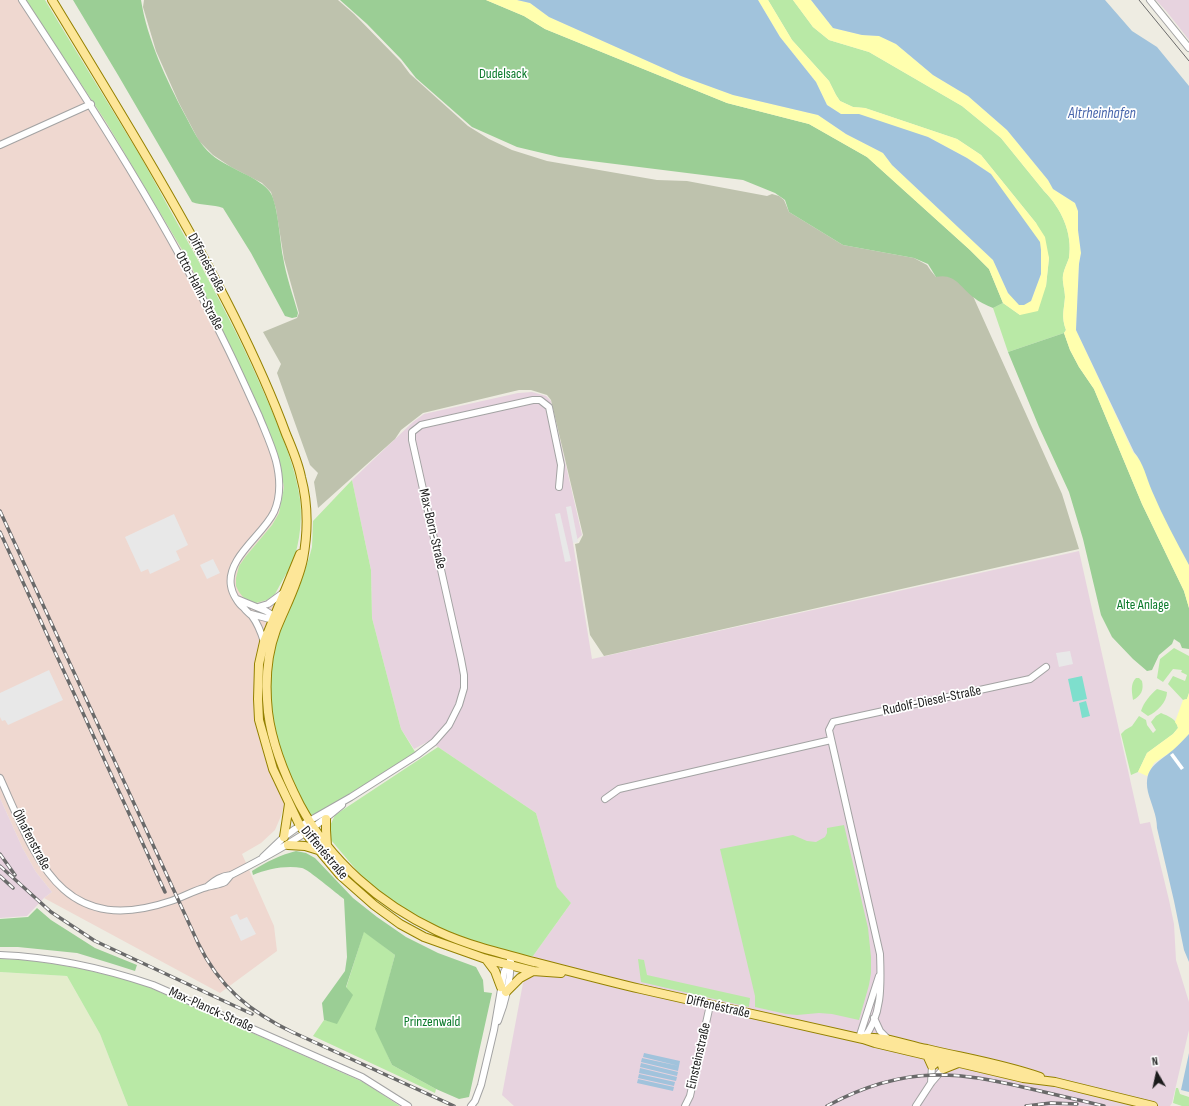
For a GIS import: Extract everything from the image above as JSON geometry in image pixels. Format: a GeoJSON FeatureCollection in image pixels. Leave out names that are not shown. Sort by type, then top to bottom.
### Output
{"type":"FeatureCollection","features":[{"type":"Feature","properties":{"kind":"main road","name":"Diffenéstraße"},"geometry":{"type":"LineString","coordinates":[[52,0],[185,222],[206,261],[249,346],[281,419],[301,475],[307,522],[304,558],[296,583],[264,642],[259,664],[258,680],[259,720],[273,769],[300,826],[318,850],[340,875],[374,905],[400,924],[424,937],[486,959],[533,971],[573,973]]}},
{"type":"Feature","properties":{"kind":"main road","name":"Diffenéstraße"},"geometry":{"type":"LineString","coordinates":[[304,546],[298,556],[284,592],[276,619],[267,669],[266,692],[268,718],[282,766],[311,825],[327,847],[351,873],[379,897],[408,916],[454,938],[475,946],[573,973],[861,1038],[875,1044],[927,1056],[948,1053],[1153,1106]]}},
{"type":"Feature","properties":{"kind":"main road"},"geometry":{"type":"LineString","coordinates":[[284,837],[289,804]]}},
{"type":"Feature","properties":{"kind":"main road"},"geometry":{"type":"LineString","coordinates":[[326,819],[327,847]]}},
{"type":"Feature","properties":{"kind":"main road"},"geometry":{"type":"LineString","coordinates":[[288,845],[305,846],[318,850]]}},
{"type":"Feature","properties":{"kind":"main road"},"geometry":{"type":"LineString","coordinates":[[486,959],[495,971],[503,989],[533,971]]}},
{"type":"Feature","properties":{"kind":"main road","name":"Diffenéstraße"},"geometry":{"type":"LineString","coordinates":[[861,1038],[876,1037],[939,1055],[958,1063],[1023,1078],[1056,1082]]}},
{"type":"Feature","properties":{"kind":"main road"},"geometry":{"type":"LineString","coordinates":[[932,1066],[939,1055]]}},
{"type":"Feature","properties":{"kind":"main road"},"geometry":{"type":"LineString","coordinates":[[939,1055],[943,1069],[958,1063]]}},
{"type":"Feature","properties":{"kind":"main road"},"geometry":{"type":"LineString","coordinates":[[927,1056],[932,1066]]}},
{"type":"Feature","properties":{"kind":"street","name":"Otto-Hahn-Straße"},"geometry":{"type":"LineString","coordinates":[[22,0],[134,174],[189,272],[234,361],[270,442],[276,460],[279,478],[279,495],[275,511],[266,526],[239,557],[231,577],[233,592],[242,607],[250,614],[260,628],[264,642]]}},
{"type":"Feature","properties":{"kind":"street"},"geometry":{"type":"LineString","coordinates":[[1150,0],[1189,48]]}},
{"type":"Feature","properties":{"kind":"street"},"geometry":{"type":"LineString","coordinates":[[0,145],[90,104]]}},
{"type":"Feature","properties":{"kind":"street","name":"Max-Born-Straße"},"geometry":{"type":"LineString","coordinates":[[305,834],[311,825],[351,797],[417,755],[434,742],[449,725],[458,709],[463,694],[464,675],[461,659],[412,440],[412,432],[421,425],[533,400],[540,400],[549,407],[561,465],[559,487]]}},
{"type":"Feature","properties":{"kind":"street"},"geometry":{"type":"LineString","coordinates":[[258,607],[275,600],[284,592]]}},
{"type":"Feature","properties":{"kind":"street"},"geometry":{"type":"LineString","coordinates":[[237,599],[258,607],[276,619]]}},
{"type":"Feature","properties":{"kind":"street"},"geometry":{"type":"LineString","coordinates":[[250,614],[276,619]]}},
{"type":"Feature","properties":{"kind":"street","name":"Rudolf-Diesel-Straße"},"geometry":{"type":"LineString","coordinates":[[861,1038],[871,1030],[874,1018],[881,984],[880,954],[829,730],[833,722],[1030,679],[1046,667]]}},
{"type":"Feature","properties":{"kind":"street"},"geometry":{"type":"LineString","coordinates":[[605,799],[619,789],[831,740]]}},
{"type":"Feature","properties":{"kind":"street","name":"Ölhafenstraße"},"geometry":{"type":"LineString","coordinates":[[0,778],[38,858],[53,880],[63,890],[76,898],[87,904],[105,909],[126,911],[160,905],[206,887],[224,876],[231,875],[288,845],[305,834]]}},
{"type":"Feature","properties":{"kind":"street","name":"Max-Born-Straße"},"geometry":{"type":"LineString","coordinates":[[311,825],[326,819],[351,797]]}},
{"type":"Feature","properties":{"kind":"street","name":"Ölhafenstraße"},"geometry":{"type":"LineString","coordinates":[[262,858],[284,837],[300,826],[311,825]]}},
{"type":"Feature","properties":{"kind":"street","name":"Max-Planck-Straße"},"geometry":{"type":"LineString","coordinates":[[0,955],[63,961],[124,975],[153,985],[362,1077],[408,1106]]}},
{"type":"Feature","properties":{"kind":"street"},"geometry":{"type":"LineString","coordinates":[[471,1106],[475,1101],[481,1085],[494,1030],[502,1011],[503,989],[510,974],[509,965],[512,956]]}},
{"type":"Feature","properties":{"kind":"street","name":"Rudolf-Diesel-Straße"},"geometry":{"type":"LineString","coordinates":[[861,1038],[880,971]]}},
{"type":"Feature","properties":{"kind":"street","name":"Einsteinstraße"},"geometry":{"type":"LineString","coordinates":[[684,1106],[690,1096],[710,1005]]}},
{"type":"Feature","properties":{"kind":"street"},"geometry":{"type":"LineString","coordinates":[[874,1018],[880,1031],[889,1040]]}},
{"type":"Feature","properties":{"kind":"street"},"geometry":{"type":"LineString","coordinates":[[931,1083],[932,1066]]}},
{"type":"Feature","properties":{"kind":"street"},"geometry":{"type":"LineString","coordinates":[[916,1106],[931,1083],[943,1069]]}},
{"type":"Feature","properties":{"kind":"shaded area"},"geometry":{"type":"Polygon","coordinates":[[[0,0],[26,0],[106,122],[187,258],[221,326],[265,422],[277,452],[281,468],[284,487],[279,513],[272,525],[246,556],[256,603],[267,600],[288,611],[290,781],[281,816],[275,830],[261,843],[242,854],[274,926],[277,951],[220,993],[44,898],[52,892],[36,872],[23,849],[0,798],[0,0]]]}},
{"type":"Feature","properties":{"kind":"shaded area"},"geometry":{"type":"Polygon","coordinates":[[[26,0],[45,0],[142,159],[228,317],[276,420],[288,452],[297,483],[300,499],[301,519],[297,547],[289,574],[286,574],[275,594],[267,600],[256,603],[243,597],[236,586],[236,578],[239,566],[272,525],[279,513],[284,487],[277,452],[238,362],[187,258],[106,122],[26,0]]]}},
{"type":"Feature","properties":{"kind":"shaded area"},"geometry":{"type":"Polygon","coordinates":[[[144,0],[338,0],[354,14],[401,62],[410,74],[468,126],[489,139],[512,150],[547,161],[657,180],[687,181],[767,196],[772,194],[779,196],[784,200],[789,212],[843,245],[914,258],[927,265],[936,277],[959,265],[1062,494],[1079,549],[604,656],[590,635],[575,544],[579,543],[583,535],[551,400],[547,395],[531,390],[519,390],[423,413],[401,430],[395,439],[318,508],[314,482],[318,473],[310,465],[277,373],[281,364],[263,332],[297,318],[299,313],[284,259],[276,209],[271,192],[262,183],[231,167],[213,155],[199,141],[179,103],[156,51],[143,7],[144,0]]]}},
{"type":"Feature","properties":{"kind":"shaded area"},"geometry":{"type":"Polygon","coordinates":[[[768,0],[793,0],[813,27],[829,40],[869,52],[962,106],[1001,138],[1056,205],[1067,230],[1070,249],[1063,278],[1065,297],[1063,317],[1066,330],[1064,333],[1008,352],[993,308],[1003,303],[1020,315],[1046,286],[1049,258],[1036,223],[981,155],[957,139],[865,108],[853,107],[840,101],[829,81],[792,40],[768,0]]]}},
{"type":"Feature","properties":{"kind":"shaded area"},"geometry":{"type":"Polygon","coordinates":[[[1156,0],[1189,0],[1189,40],[1167,12],[1156,0]]]}},
{"type":"Feature","properties":{"kind":"shaded area"},"geometry":{"type":"Polygon","coordinates":[[[532,392],[546,396],[551,401],[582,535],[573,543],[592,659],[1079,551],[1140,824],[1150,822],[1174,924],[1176,960],[1189,1002],[1189,1030],[1172,1103],[1170,1106],[514,1106],[502,1095],[523,983],[533,956],[571,903],[557,888],[536,813],[429,741],[414,749],[401,729],[372,618],[371,570],[352,480],[413,422],[424,414],[518,393],[532,392]]]}},
{"type":"Feature","properties":{"kind":"shaded area"},"geometry":{"type":"Polygon","coordinates":[[[352,480],[371,570],[372,618],[401,729],[417,755],[309,821],[282,766],[272,713],[270,682],[273,652],[279,632],[300,585],[309,558],[312,547],[313,521],[352,480]]]}},
{"type":"Feature","properties":{"kind":"shaded area"},"geometry":{"type":"Polygon","coordinates":[[[571,506],[578,542],[573,543],[566,507],[571,506]]]}},
{"type":"Feature","properties":{"kind":"shaded area"},"geometry":{"type":"Polygon","coordinates":[[[560,513],[571,561],[565,562],[555,514],[560,513]]]}},
{"type":"Feature","properties":{"kind":"shaded area"},"geometry":{"type":"Polygon","coordinates":[[[174,514],[188,545],[176,551],[180,560],[150,574],[148,569],[141,572],[125,537],[174,514]]]}},
{"type":"Feature","properties":{"kind":"shaded area"},"geometry":{"type":"Polygon","coordinates":[[[213,559],[220,573],[207,579],[200,565],[213,559]]]}},
{"type":"Feature","properties":{"kind":"shaded area"},"geometry":{"type":"Polygon","coordinates":[[[1174,648],[1189,656],[1189,693],[1187,699],[1183,700],[1168,684],[1173,676],[1185,681],[1187,675],[1181,672],[1182,670],[1173,669],[1163,682],[1157,678],[1160,659],[1174,648]]]}},
{"type":"Feature","properties":{"kind":"shaded area"},"geometry":{"type":"Polygon","coordinates":[[[1070,651],[1073,664],[1059,667],[1056,653],[1070,651]]]}},
{"type":"Feature","properties":{"kind":"shaded area"},"geometry":{"type":"Polygon","coordinates":[[[49,670],[63,700],[8,725],[5,720],[2,721],[0,717],[0,693],[49,670]]]}},
{"type":"Feature","properties":{"kind":"shaded area"},"geometry":{"type":"Polygon","coordinates":[[[1082,676],[1087,699],[1073,702],[1068,679],[1082,676]]]}},
{"type":"Feature","properties":{"kind":"shaded area"},"geometry":{"type":"Polygon","coordinates":[[[1136,678],[1139,678],[1142,681],[1143,687],[1140,695],[1133,700],[1132,685],[1136,678]]]}},
{"type":"Feature","properties":{"kind":"shaded area"},"geometry":{"type":"Polygon","coordinates":[[[1157,689],[1167,692],[1167,696],[1161,706],[1148,716],[1141,711],[1148,699],[1157,689]]]}},
{"type":"Feature","properties":{"kind":"shaded area"},"geometry":{"type":"Polygon","coordinates":[[[1086,701],[1090,716],[1082,718],[1079,703],[1086,701]]]}},
{"type":"Feature","properties":{"kind":"shaded area"},"geometry":{"type":"Polygon","coordinates":[[[1161,713],[1174,720],[1178,728],[1173,734],[1147,753],[1138,772],[1131,775],[1121,734],[1132,726],[1139,716],[1146,720],[1147,725],[1153,733],[1156,730],[1151,722],[1161,713]]]}},
{"type":"Feature","properties":{"kind":"shaded area"},"geometry":{"type":"Polygon","coordinates":[[[438,747],[536,813],[557,887],[571,903],[533,956],[525,956],[489,946],[451,933],[412,915],[369,885],[331,840],[329,828],[335,815],[438,747]]]}},
{"type":"Feature","properties":{"kind":"shaded area"},"geometry":{"type":"Polygon","coordinates":[[[272,752],[275,757],[302,817],[280,777],[272,752]]]}},
{"type":"Feature","properties":{"kind":"shaded area"},"geometry":{"type":"Polygon","coordinates":[[[0,798],[23,849],[36,872],[52,892],[44,898],[27,916],[0,918],[0,798]]]}},
{"type":"Feature","properties":{"kind":"shaded area"},"geometry":{"type":"Polygon","coordinates":[[[844,825],[868,928],[871,957],[869,985],[859,1020],[832,1014],[786,1014],[755,1007],[755,996],[720,849],[793,835],[807,841],[816,842],[825,837],[827,828],[844,825]]]}},
{"type":"Feature","properties":{"kind":"shaded area"},"geometry":{"type":"Polygon","coordinates":[[[237,914],[240,920],[247,917],[256,934],[241,941],[230,917],[237,914]]]}},
{"type":"Feature","properties":{"kind":"shaded area"},"geometry":{"type":"Polygon","coordinates":[[[364,931],[395,955],[376,1029],[392,1065],[436,1089],[435,1093],[313,1036],[324,1020],[337,1023],[346,988],[364,931]]]}},
{"type":"Feature","properties":{"kind":"shaded area"},"geometry":{"type":"Polygon","coordinates":[[[0,959],[35,961],[73,967],[110,975],[144,985],[363,1082],[400,1106],[128,1106],[100,1034],[67,976],[0,972],[0,959]]]}},
{"type":"Feature","properties":{"kind":"shaded area"},"geometry":{"type":"Polygon","coordinates":[[[638,959],[644,960],[647,975],[750,998],[749,1007],[641,982],[638,959]]]}},
{"type":"Feature","properties":{"kind":"shaded area"},"geometry":{"type":"Polygon","coordinates":[[[0,972],[67,976],[100,1034],[128,1106],[0,1106],[0,972]]]}},
{"type":"Feature","properties":{"kind":"shaded area"},"geometry":{"type":"Polygon","coordinates":[[[1176,1088],[1178,1088],[1180,1094],[1189,1097],[1189,1106],[1182,1106],[1173,1103],[1176,1088]]]}},
{"type":"Feature","properties":{"kind":"green space"},"geometry":{"type":"Polygon","coordinates":[[[73,0],[141,0],[148,30],[158,59],[178,102],[200,141],[207,151],[218,160],[266,187],[273,198],[284,264],[298,313],[297,317],[292,318],[285,316],[251,253],[223,208],[192,202],[73,0]]]}},
{"type":"Feature","properties":{"kind":"green space","name":"Dudelsack"},"geometry":{"type":"Polygon","coordinates":[[[340,0],[486,0],[524,16],[545,29],[727,103],[809,124],[867,157],[970,250],[989,269],[1003,303],[993,308],[983,303],[973,297],[953,279],[943,276],[936,277],[928,264],[914,258],[843,245],[789,212],[785,200],[775,193],[743,180],[559,157],[517,147],[472,127],[416,78],[401,59],[367,24],[340,0]]]}},
{"type":"Feature","properties":{"kind":"green space","name":"Alte Anlage"},"geometry":{"type":"Polygon","coordinates":[[[1064,333],[1070,350],[1079,367],[1094,389],[1142,504],[1184,591],[1189,608],[1189,649],[1182,648],[1180,643],[1174,639],[1172,644],[1159,655],[1152,670],[1147,671],[1112,637],[1101,615],[1083,539],[1069,492],[1039,427],[1008,352],[1064,333]]]}},
{"type":"Feature","properties":{"kind":"green space","name":"Prinzenwald"},"geometry":{"type":"Polygon","coordinates":[[[296,851],[306,853],[315,858],[353,898],[406,937],[438,953],[476,967],[483,980],[484,992],[492,993],[469,1097],[459,1099],[436,1089],[392,1065],[375,1029],[395,955],[364,932],[346,987],[353,995],[337,1024],[324,1020],[322,1003],[345,971],[347,957],[344,899],[302,868],[277,868],[253,875],[252,871],[273,859],[296,851]]]}},
{"type":"Feature","properties":{"kind":"green space"},"geometry":{"type":"Polygon","coordinates":[[[37,908],[51,920],[95,948],[137,965],[135,971],[77,953],[18,947],[0,947],[0,919],[28,917],[37,908]]]}},
{"type":"Feature","properties":{"kind":"sand"},"geometry":{"type":"Polygon","coordinates":[[[486,0],[517,0],[530,3],[549,17],[681,76],[733,95],[818,115],[846,134],[883,153],[892,165],[993,260],[1008,293],[1031,301],[1041,274],[991,174],[967,158],[928,137],[841,114],[827,105],[816,82],[780,37],[758,0],[768,0],[792,40],[829,81],[840,101],[853,107],[865,108],[957,139],[981,155],[1036,223],[1045,237],[1049,258],[1046,286],[1038,311],[1020,315],[1003,303],[989,269],[970,250],[867,157],[809,124],[727,103],[545,29],[524,16],[486,0]]]}},
{"type":"Feature","properties":{"kind":"sand"},"geometry":{"type":"Polygon","coordinates":[[[793,0],[811,0],[833,28],[862,35],[879,36],[896,44],[933,75],[968,96],[1007,130],[1048,180],[1053,189],[1075,203],[1078,211],[1078,230],[1081,253],[1079,264],[1076,330],[1133,452],[1144,468],[1152,491],[1189,565],[1189,608],[1184,591],[1142,504],[1094,389],[1079,367],[1070,350],[1064,333],[1066,330],[1063,317],[1065,297],[1063,278],[1070,249],[1067,230],[1056,205],[1001,138],[962,106],[869,52],[829,40],[813,27],[793,0]]]}},
{"type":"Feature","properties":{"kind":"sand"},"geometry":{"type":"Polygon","coordinates":[[[1189,693],[1189,734],[1174,750],[1154,763],[1147,776],[1138,772],[1147,753],[1173,734],[1178,728],[1175,722],[1183,700],[1187,699],[1189,693]]]}},
{"type":"Feature","properties":{"kind":"water"},"geometry":{"type":"Polygon","coordinates":[[[517,0],[758,0],[780,37],[816,82],[827,105],[841,114],[859,114],[928,137],[967,158],[991,174],[1040,242],[1041,274],[1031,301],[1024,305],[1019,305],[1008,293],[993,260],[892,165],[883,153],[846,134],[818,115],[733,95],[681,76],[549,17],[530,3],[517,0]]]}},
{"type":"Feature","properties":{"kind":"water","name":"Altrheinhafen"},"geometry":{"type":"Polygon","coordinates":[[[811,0],[1105,0],[1132,31],[1157,47],[1189,86],[1189,565],[1174,538],[1152,491],[1143,466],[1134,452],[1076,330],[1079,264],[1081,253],[1078,230],[1078,211],[1075,203],[1053,189],[1048,180],[1007,130],[968,96],[933,75],[896,44],[879,36],[862,35],[833,28],[811,0]]]}},
{"type":"Feature","properties":{"kind":"water"},"geometry":{"type":"Polygon","coordinates":[[[1189,734],[1189,962],[1184,950],[1147,784],[1150,771],[1153,766],[1189,734]]]}},
{"type":"Feature","properties":{"kind":"water"},"geometry":{"type":"Polygon","coordinates":[[[644,1053],[680,1061],[679,1066],[643,1057],[644,1053]]]}},
{"type":"Feature","properties":{"kind":"water"},"geometry":{"type":"Polygon","coordinates":[[[1189,1053],[1189,1092],[1181,1090],[1189,1053]]]}},
{"type":"Feature","properties":{"kind":"water"},"geometry":{"type":"Polygon","coordinates":[[[642,1058],[679,1066],[678,1071],[641,1062],[642,1058]]]}},
{"type":"Feature","properties":{"kind":"water"},"geometry":{"type":"Polygon","coordinates":[[[641,1063],[678,1072],[677,1076],[640,1067],[641,1063]]]}},
{"type":"Feature","properties":{"kind":"water"},"geometry":{"type":"Polygon","coordinates":[[[640,1068],[677,1077],[676,1081],[639,1073],[640,1068]]]}},
{"type":"Feature","properties":{"kind":"water"},"geometry":{"type":"Polygon","coordinates":[[[639,1074],[675,1082],[674,1086],[638,1078],[639,1074]]]}},
{"type":"Feature","properties":{"kind":"water"},"geometry":{"type":"Polygon","coordinates":[[[638,1079],[674,1087],[673,1091],[637,1083],[638,1079]]]}},
{"type":"Feature","properties":{"kind":"pier"},"geometry":{"type":"Polygon","coordinates":[[[1173,753],[1184,768],[1181,770],[1170,755],[1173,753]]]}},
{"type":"Feature","properties":{"kind":"tram line"},"geometry":{"type":"LineString","coordinates":[[1139,0],[1189,61]]}},
{"type":"Feature","properties":{"kind":"railway"},"geometry":{"type":"LineString","coordinates":[[0,511],[206,959],[237,997],[263,1016],[294,1033]]}},
{"type":"Feature","properties":{"kind":"railway"},"geometry":{"type":"LineString","coordinates":[[0,532],[165,892]]}},
{"type":"Feature","properties":{"kind":"railway"},"geometry":{"type":"LineString","coordinates":[[0,854],[15,875]]}},
{"type":"Feature","properties":{"kind":"railway"},"geometry":{"type":"LineString","coordinates":[[0,866],[51,912],[95,941],[252,1014]]}},
{"type":"Feature","properties":{"kind":"railway"},"geometry":{"type":"LineString","coordinates":[[0,876],[13,888]]}},
{"type":"Feature","properties":{"kind":"railway"},"geometry":{"type":"LineString","coordinates":[[290,1031],[454,1106]]}},
{"type":"Feature","properties":{"kind":"railway"},"geometry":{"type":"LineString","coordinates":[[827,1106],[852,1094],[879,1084],[906,1078],[934,1075],[969,1077],[992,1081],[1104,1106]]}},
{"type":"Feature","properties":{"kind":"railway"},"geometry":{"type":"LineString","coordinates":[[1026,1106],[1051,1103],[1077,1104]]}}]}
